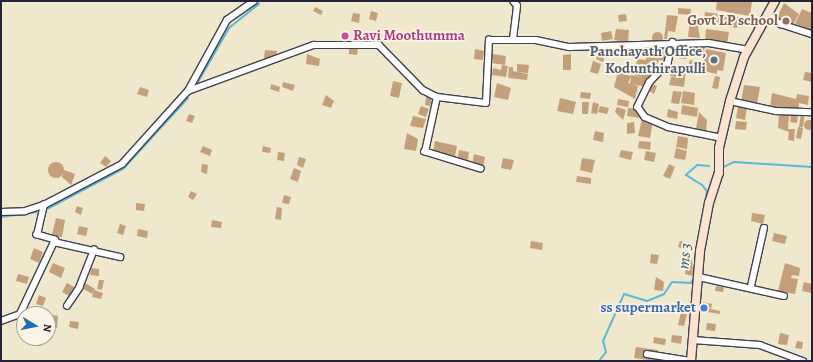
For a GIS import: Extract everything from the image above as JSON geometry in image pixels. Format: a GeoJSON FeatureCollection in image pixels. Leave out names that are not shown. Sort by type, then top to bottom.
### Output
{"type":"FeatureCollection","features":[{"type":"Feature","properties":{"kind":"main road"},"geometry":{"type":"LineString","coordinates":[[691,361],[699,277],[709,203],[719,173],[722,138],[730,101],[748,50],[775,1]]}},
{"type":"Feature","properties":{"kind":"street"},"geometry":{"type":"LineString","coordinates":[[1,212],[25,211],[44,205],[122,164],[188,91],[227,20],[254,1]]}},
{"type":"Feature","properties":{"kind":"street"},"geometry":{"type":"LineString","coordinates":[[513,1],[517,6],[513,39]]}},
{"type":"Feature","properties":{"kind":"street"},"geometry":{"type":"LineString","coordinates":[[767,15],[781,24],[812,34]]}},
{"type":"Feature","properties":{"kind":"street"},"geometry":{"type":"LineString","coordinates":[[188,91],[314,46],[380,45],[423,90],[437,97],[486,103],[489,40],[513,39],[569,47],[625,47],[673,42],[748,50]]}},
{"type":"Feature","properties":{"kind":"street"},"geometry":{"type":"LineString","coordinates":[[673,42],[668,64],[650,82],[638,107],[645,117],[668,127],[722,138]]}},
{"type":"Feature","properties":{"kind":"street"},"geometry":{"type":"LineString","coordinates":[[437,97],[425,152],[481,169]]}},
{"type":"Feature","properties":{"kind":"street"},"geometry":{"type":"LineString","coordinates":[[730,101],[776,111],[812,112]]}},
{"type":"Feature","properties":{"kind":"street"},"geometry":{"type":"LineString","coordinates":[[44,205],[37,235],[54,242],[120,257]]}},
{"type":"Feature","properties":{"kind":"street"},"geometry":{"type":"LineString","coordinates":[[751,286],[764,228]]}},
{"type":"Feature","properties":{"kind":"street"},"geometry":{"type":"LineString","coordinates":[[1,321],[20,314],[54,242]]}},
{"type":"Feature","properties":{"kind":"street"},"geometry":{"type":"LineString","coordinates":[[67,306],[79,288],[94,250]]}},
{"type":"Feature","properties":{"kind":"street"},"geometry":{"type":"LineString","coordinates":[[699,277],[751,286],[784,296]]}},
{"type":"Feature","properties":{"kind":"street"},"geometry":{"type":"LineString","coordinates":[[693,340],[760,345],[803,361]]}},
{"type":"Feature","properties":{"kind":"street"},"geometry":{"type":"LineString","coordinates":[[647,354],[691,361]]}},
{"type":"Feature","properties":{"kind":"building"},"geometry":{"type":"Polygon","coordinates":[[[717,1],[752,1],[750,16],[716,10],[717,1]]]}},
{"type":"Feature","properties":{"kind":"building","name":"Govt LP school"},"geometry":{"type":"Polygon","coordinates":[[[784,3],[799,14],[792,27],[776,19],[784,3]]]}},
{"type":"Feature","properties":{"kind":"building"},"geometry":{"type":"Polygon","coordinates":[[[315,7],[323,11],[321,15],[313,11],[315,7]]]}},
{"type":"Feature","properties":{"kind":"building"},"geometry":{"type":"Polygon","coordinates":[[[678,8],[691,9],[690,15],[678,14],[678,8]]]}},
{"type":"Feature","properties":{"kind":"building"},"geometry":{"type":"Polygon","coordinates":[[[802,9],[812,13],[812,31],[795,24],[802,9]]]}},
{"type":"Feature","properties":{"kind":"building"},"geometry":{"type":"Polygon","coordinates":[[[371,11],[378,13],[376,21],[369,19],[371,11]]]}},
{"type":"Feature","properties":{"kind":"building"},"geometry":{"type":"Polygon","coordinates":[[[705,12],[739,17],[737,28],[704,22],[705,12]]]}},
{"type":"Feature","properties":{"kind":"building"},"geometry":{"type":"Polygon","coordinates":[[[353,13],[360,14],[359,23],[351,21],[353,13]]]}},
{"type":"Feature","properties":{"kind":"building"},"geometry":{"type":"Polygon","coordinates":[[[626,14],[627,21],[619,22],[618,15],[626,14]]]}},
{"type":"Feature","properties":{"kind":"building"},"geometry":{"type":"Polygon","coordinates":[[[667,15],[678,16],[675,32],[668,31],[667,39],[664,39],[667,15]]]}},
{"type":"Feature","properties":{"kind":"building"},"geometry":{"type":"Polygon","coordinates":[[[690,20],[697,21],[700,38],[688,37],[690,20]]]}},
{"type":"Feature","properties":{"kind":"building"},"geometry":{"type":"Polygon","coordinates":[[[616,29],[629,30],[628,42],[614,40],[616,29]]]}},
{"type":"Feature","properties":{"kind":"building"},"geometry":{"type":"Polygon","coordinates":[[[706,29],[729,32],[727,44],[705,41],[706,29]]]}},
{"type":"Feature","properties":{"kind":"building"},"geometry":{"type":"Polygon","coordinates":[[[611,31],[613,39],[602,41],[601,33],[611,31]]]}},
{"type":"Feature","properties":{"kind":"building"},"geometry":{"type":"Polygon","coordinates":[[[655,32],[659,32],[661,33],[661,41],[655,42],[652,39],[652,35],[655,32]]]}},
{"type":"Feature","properties":{"kind":"building"},"geometry":{"type":"Polygon","coordinates":[[[693,45],[705,46],[703,56],[691,57],[693,45]]]}},
{"type":"Feature","properties":{"kind":"building"},"geometry":{"type":"Polygon","coordinates":[[[349,46],[358,47],[357,55],[349,54],[349,46]]]}},
{"type":"Feature","properties":{"kind":"building"},"geometry":{"type":"Polygon","coordinates":[[[654,47],[669,48],[667,60],[659,60],[648,87],[630,84],[631,75],[643,78],[634,75],[637,59],[646,60],[646,49],[654,50],[654,47]]]}},
{"type":"Feature","properties":{"kind":"building"},"geometry":{"type":"Polygon","coordinates":[[[678,48],[689,49],[686,59],[677,58],[678,48]]]}},
{"type":"Feature","properties":{"kind":"building"},"geometry":{"type":"Polygon","coordinates":[[[475,49],[484,51],[483,60],[474,59],[475,49]]]}},
{"type":"Feature","properties":{"kind":"building","name":"Panchayath Office, Kodunthirapulli"},"geometry":{"type":"Polygon","coordinates":[[[706,49],[726,53],[723,71],[717,70],[717,74],[703,71],[706,49]]]}},
{"type":"Feature","properties":{"kind":"building"},"geometry":{"type":"Polygon","coordinates":[[[265,50],[277,51],[276,58],[264,58],[265,50]]]}},
{"type":"Feature","properties":{"kind":"building"},"geometry":{"type":"Polygon","coordinates":[[[598,53],[605,56],[603,62],[596,59],[598,53]]]}},
{"type":"Feature","properties":{"kind":"building"},"geometry":{"type":"Polygon","coordinates":[[[307,54],[320,59],[319,66],[306,64],[307,54]]]}},
{"type":"Feature","properties":{"kind":"building"},"geometry":{"type":"Polygon","coordinates":[[[492,54],[506,56],[505,65],[491,63],[492,54]]]}},
{"type":"Feature","properties":{"kind":"building"},"geometry":{"type":"Polygon","coordinates":[[[571,54],[571,70],[563,70],[563,55],[571,54]]]}},
{"type":"Feature","properties":{"kind":"building"},"geometry":{"type":"Polygon","coordinates":[[[690,60],[701,62],[700,69],[688,66],[690,60]]]}},
{"type":"Feature","properties":{"kind":"building"},"geometry":{"type":"Polygon","coordinates":[[[593,61],[601,64],[598,74],[590,72],[593,61]]]}},
{"type":"Feature","properties":{"kind":"building"},"geometry":{"type":"Polygon","coordinates":[[[517,64],[529,65],[528,73],[517,72],[517,64]]]}},
{"type":"Feature","properties":{"kind":"building"},"geometry":{"type":"Polygon","coordinates":[[[502,65],[508,66],[506,77],[492,75],[493,68],[501,70],[502,65]]]}},
{"type":"Feature","properties":{"kind":"building"},"geometry":{"type":"Polygon","coordinates":[[[509,67],[513,67],[513,71],[528,74],[527,80],[508,78],[509,67]]]}},
{"type":"Feature","properties":{"kind":"building"},"geometry":{"type":"Polygon","coordinates":[[[671,68],[686,70],[684,87],[669,85],[671,77],[682,78],[670,76],[671,68]]]}},
{"type":"Feature","properties":{"kind":"building"},"geometry":{"type":"Polygon","coordinates":[[[618,72],[631,76],[628,83],[638,86],[635,99],[614,87],[618,72]]]}},
{"type":"Feature","properties":{"kind":"building"},"geometry":{"type":"Polygon","coordinates":[[[805,72],[812,73],[812,82],[803,80],[805,72]]]}},
{"type":"Feature","properties":{"kind":"building"},"geometry":{"type":"Polygon","coordinates":[[[715,76],[720,77],[718,89],[712,88],[715,76]]]}},
{"type":"Feature","properties":{"kind":"building"},"geometry":{"type":"Polygon","coordinates":[[[393,81],[402,83],[399,98],[390,96],[393,81]]]}},
{"type":"Feature","properties":{"kind":"building"},"geometry":{"type":"Polygon","coordinates":[[[283,82],[295,85],[293,91],[282,87],[283,82]]]}},
{"type":"Feature","properties":{"kind":"building"},"geometry":{"type":"Polygon","coordinates":[[[497,83],[511,88],[508,100],[494,97],[497,83]]]}},
{"type":"Feature","properties":{"kind":"building"},"geometry":{"type":"Polygon","coordinates":[[[271,84],[280,87],[279,92],[270,89],[271,84]]]}},
{"type":"Feature","properties":{"kind":"building"},"geometry":{"type":"Polygon","coordinates":[[[652,84],[657,86],[654,94],[649,91],[652,84]]]}},
{"type":"Feature","properties":{"kind":"building"},"geometry":{"type":"Polygon","coordinates":[[[744,85],[760,87],[757,104],[741,102],[744,85]]]}},
{"type":"Feature","properties":{"kind":"building"},"geometry":{"type":"Polygon","coordinates":[[[140,87],[149,90],[147,97],[137,94],[140,87]]]}},
{"type":"Feature","properties":{"kind":"building"},"geometry":{"type":"Polygon","coordinates":[[[673,91],[682,92],[679,104],[671,103],[673,91]]]}},
{"type":"Feature","properties":{"kind":"building"},"geometry":{"type":"Polygon","coordinates":[[[683,91],[695,93],[694,105],[681,103],[683,91]]]}},
{"type":"Feature","properties":{"kind":"building"},"geometry":{"type":"Polygon","coordinates":[[[581,92],[591,93],[590,99],[580,98],[581,92]]]}},
{"type":"Feature","properties":{"kind":"building"},"geometry":{"type":"Polygon","coordinates":[[[772,93],[796,99],[797,94],[809,96],[808,105],[799,103],[798,113],[770,107],[772,93]]]}},
{"type":"Feature","properties":{"kind":"building"},"geometry":{"type":"Polygon","coordinates":[[[326,95],[334,101],[331,108],[322,105],[326,95]]]}},
{"type":"Feature","properties":{"kind":"building"},"geometry":{"type":"Polygon","coordinates":[[[426,97],[432,98],[430,106],[425,105],[426,97]]]}},
{"type":"Feature","properties":{"kind":"building"},"geometry":{"type":"Polygon","coordinates":[[[560,98],[576,102],[573,114],[557,111],[560,98]]]}},
{"type":"Feature","properties":{"kind":"building"},"geometry":{"type":"Polygon","coordinates":[[[618,99],[629,101],[628,107],[617,105],[618,99]]]}},
{"type":"Feature","properties":{"kind":"building"},"geometry":{"type":"Polygon","coordinates":[[[582,102],[589,102],[588,114],[582,114],[582,102]]]}},
{"type":"Feature","properties":{"kind":"building"},"geometry":{"type":"Polygon","coordinates":[[[593,102],[599,104],[597,114],[591,113],[593,102]]]}},
{"type":"Feature","properties":{"kind":"building"},"geometry":{"type":"Polygon","coordinates":[[[682,105],[698,108],[697,117],[681,114],[682,105]]]}},
{"type":"Feature","properties":{"kind":"building"},"geometry":{"type":"Polygon","coordinates":[[[421,106],[429,109],[426,117],[418,114],[421,106]]]}},
{"type":"Feature","properties":{"kind":"building"},"geometry":{"type":"Polygon","coordinates":[[[600,106],[609,108],[607,114],[598,112],[600,106]]]}},
{"type":"Feature","properties":{"kind":"building"},"geometry":{"type":"Polygon","coordinates":[[[738,106],[747,108],[745,120],[736,118],[738,106]]]}},
{"type":"Feature","properties":{"kind":"building"},"geometry":{"type":"Polygon","coordinates":[[[617,107],[626,110],[623,120],[615,112],[617,107]]]}},
{"type":"Feature","properties":{"kind":"building"},"geometry":{"type":"Polygon","coordinates":[[[628,108],[641,109],[640,118],[627,116],[628,108]]]}},
{"type":"Feature","properties":{"kind":"building"},"geometry":{"type":"Polygon","coordinates":[[[668,109],[678,112],[677,119],[667,117],[668,109]]]}},
{"type":"Feature","properties":{"kind":"building"},"geometry":{"type":"Polygon","coordinates":[[[699,112],[707,120],[706,131],[696,129],[699,112]]]}},
{"type":"Feature","properties":{"kind":"building"},"geometry":{"type":"Polygon","coordinates":[[[801,113],[805,113],[803,127],[799,127],[801,113]]]}},
{"type":"Feature","properties":{"kind":"building"},"geometry":{"type":"Polygon","coordinates":[[[189,114],[195,116],[192,123],[186,121],[189,114]]]}},
{"type":"Feature","properties":{"kind":"building"},"geometry":{"type":"Polygon","coordinates":[[[791,114],[798,115],[797,123],[790,122],[791,114]]]}},
{"type":"Feature","properties":{"kind":"building"},"geometry":{"type":"Polygon","coordinates":[[[779,115],[789,116],[788,129],[795,129],[794,141],[788,140],[789,132],[778,128],[779,115]]]}},
{"type":"Feature","properties":{"kind":"building"},"geometry":{"type":"Polygon","coordinates":[[[413,116],[426,119],[423,128],[410,126],[413,116]]]}},
{"type":"Feature","properties":{"kind":"building"},"geometry":{"type":"Polygon","coordinates":[[[642,119],[653,121],[650,138],[638,136],[642,119]]]}},
{"type":"Feature","properties":{"kind":"building"},"geometry":{"type":"Polygon","coordinates":[[[809,120],[814,125],[809,130],[804,125],[809,120]]]}},
{"type":"Feature","properties":{"kind":"building"},"geometry":{"type":"Polygon","coordinates":[[[736,121],[747,122],[746,130],[735,129],[736,121]]]}},
{"type":"Feature","properties":{"kind":"building"},"geometry":{"type":"Polygon","coordinates":[[[634,122],[635,133],[627,134],[627,123],[634,122]]]}},
{"type":"Feature","properties":{"kind":"building"},"geometry":{"type":"Polygon","coordinates":[[[798,127],[803,128],[801,139],[796,138],[798,127]]]}},
{"type":"Feature","properties":{"kind":"building"},"geometry":{"type":"Polygon","coordinates":[[[595,131],[604,133],[603,142],[593,140],[595,131]]]}},
{"type":"Feature","properties":{"kind":"building"},"geometry":{"type":"Polygon","coordinates":[[[407,133],[418,139],[416,151],[404,149],[407,133]]]}},
{"type":"Feature","properties":{"kind":"building"},"geometry":{"type":"Polygon","coordinates":[[[678,136],[688,138],[687,149],[676,147],[678,136]]]}},
{"type":"Feature","properties":{"kind":"building"},"geometry":{"type":"Polygon","coordinates":[[[435,141],[457,146],[455,156],[433,152],[435,141]]]}},
{"type":"Feature","properties":{"kind":"building"},"geometry":{"type":"Polygon","coordinates":[[[639,141],[651,142],[650,150],[638,148],[639,141]]]}},
{"type":"Feature","properties":{"kind":"building"},"geometry":{"type":"Polygon","coordinates":[[[203,146],[212,150],[210,156],[200,152],[203,146]]]}},
{"type":"Feature","properties":{"kind":"building"},"geometry":{"type":"Polygon","coordinates":[[[263,146],[271,148],[270,153],[262,152],[263,146]]]}},
{"type":"Feature","properties":{"kind":"building"},"geometry":{"type":"Polygon","coordinates":[[[676,148],[687,151],[685,160],[674,158],[676,148]]]}},
{"type":"Feature","properties":{"kind":"building"},"geometry":{"type":"Polygon","coordinates":[[[459,150],[469,152],[468,160],[458,158],[459,150]]]}},
{"type":"Feature","properties":{"kind":"building"},"geometry":{"type":"Polygon","coordinates":[[[621,150],[633,152],[631,160],[619,157],[621,150]]]}},
{"type":"Feature","properties":{"kind":"building"},"geometry":{"type":"Polygon","coordinates":[[[646,151],[656,153],[654,162],[644,160],[646,151]]]}},
{"type":"Feature","properties":{"kind":"building"},"geometry":{"type":"Polygon","coordinates":[[[278,152],[285,153],[284,161],[277,160],[278,152]]]}},
{"type":"Feature","properties":{"kind":"building"},"geometry":{"type":"Polygon","coordinates":[[[474,154],[485,157],[483,167],[472,165],[474,154]]]}},
{"type":"Feature","properties":{"kind":"building"},"geometry":{"type":"Polygon","coordinates":[[[105,156],[111,161],[106,167],[100,163],[105,156]]]}},
{"type":"Feature","properties":{"kind":"building"},"geometry":{"type":"Polygon","coordinates":[[[299,157],[306,159],[303,168],[297,165],[299,157]]]}},
{"type":"Feature","properties":{"kind":"building"},"geometry":{"type":"Polygon","coordinates":[[[503,158],[514,160],[511,170],[501,168],[503,158]]]}},
{"type":"Feature","properties":{"kind":"building"},"geometry":{"type":"Polygon","coordinates":[[[582,158],[595,160],[592,173],[580,170],[582,158]]]}},
{"type":"Feature","properties":{"kind":"building"},"geometry":{"type":"Polygon","coordinates":[[[56,162],[63,167],[64,170],[59,177],[56,178],[49,173],[48,170],[53,163],[56,162]]]}},
{"type":"Feature","properties":{"kind":"building"},"geometry":{"type":"Polygon","coordinates":[[[202,164],[208,165],[207,174],[201,172],[202,164]]]}},
{"type":"Feature","properties":{"kind":"building"},"geometry":{"type":"Polygon","coordinates":[[[669,164],[675,167],[670,179],[663,176],[669,164]]]}},
{"type":"Feature","properties":{"kind":"building"},"geometry":{"type":"Polygon","coordinates":[[[294,168],[301,171],[298,182],[290,179],[294,168]]]}},
{"type":"Feature","properties":{"kind":"building"},"geometry":{"type":"Polygon","coordinates":[[[64,170],[75,174],[71,185],[62,177],[64,170]]]}},
{"type":"Feature","properties":{"kind":"building"},"geometry":{"type":"Polygon","coordinates":[[[577,176],[591,178],[591,184],[576,182],[577,176]]]}},
{"type":"Feature","properties":{"kind":"building"},"geometry":{"type":"Polygon","coordinates":[[[191,191],[197,194],[193,200],[188,197],[191,191]]]}},
{"type":"Feature","properties":{"kind":"building"},"geometry":{"type":"Polygon","coordinates":[[[284,195],[291,197],[289,204],[282,203],[284,195]]]}},
{"type":"Feature","properties":{"kind":"building"},"geometry":{"type":"Polygon","coordinates":[[[136,203],[145,204],[144,211],[136,210],[136,203]]]}},
{"type":"Feature","properties":{"kind":"building"},"geometry":{"type":"Polygon","coordinates":[[[77,206],[83,208],[81,215],[75,212],[77,206]]]}},
{"type":"Feature","properties":{"kind":"building"},"geometry":{"type":"Polygon","coordinates":[[[277,207],[282,208],[281,220],[275,219],[277,207]]]}},
{"type":"Feature","properties":{"kind":"building"},"geometry":{"type":"Polygon","coordinates":[[[752,213],[765,215],[763,224],[751,221],[752,213]]]}},
{"type":"Feature","properties":{"kind":"building"},"geometry":{"type":"Polygon","coordinates":[[[56,218],[65,220],[62,237],[52,235],[56,218]]]}},
{"type":"Feature","properties":{"kind":"building"},"geometry":{"type":"Polygon","coordinates":[[[212,220],[222,222],[221,228],[211,227],[212,220]]]}},
{"type":"Feature","properties":{"kind":"building"},"geometry":{"type":"Polygon","coordinates":[[[120,224],[126,226],[123,235],[117,233],[120,224]]]}},
{"type":"Feature","properties":{"kind":"building"},"geometry":{"type":"Polygon","coordinates":[[[79,226],[88,228],[86,236],[77,234],[79,226]]]}},
{"type":"Feature","properties":{"kind":"building"},"geometry":{"type":"Polygon","coordinates":[[[138,229],[148,231],[147,238],[137,236],[138,229]]]}},
{"type":"Feature","properties":{"kind":"building"},"geometry":{"type":"Polygon","coordinates":[[[774,233],[787,236],[785,244],[772,241],[774,233]]]}},
{"type":"Feature","properties":{"kind":"building"},"geometry":{"type":"Polygon","coordinates":[[[531,241],[543,243],[542,250],[530,248],[531,241]]]}},
{"type":"Feature","properties":{"kind":"building"},"geometry":{"type":"Polygon","coordinates":[[[680,241],[687,243],[685,249],[678,247],[680,241]]]}},
{"type":"Feature","properties":{"kind":"building"},"geometry":{"type":"Polygon","coordinates":[[[34,248],[43,252],[39,263],[30,259],[34,248]]]}},
{"type":"Feature","properties":{"kind":"building"},"geometry":{"type":"Polygon","coordinates":[[[651,254],[659,255],[657,264],[650,263],[651,254]]]}},
{"type":"Feature","properties":{"kind":"building"},"geometry":{"type":"Polygon","coordinates":[[[687,259],[692,260],[693,276],[685,274],[687,259]]]}},
{"type":"Feature","properties":{"kind":"building"},"geometry":{"type":"Polygon","coordinates":[[[53,263],[65,268],[61,278],[49,272],[53,263]]]}},
{"type":"Feature","properties":{"kind":"building"},"geometry":{"type":"Polygon","coordinates":[[[785,263],[800,268],[799,276],[792,275],[791,278],[798,279],[795,294],[778,291],[785,263]]]}},
{"type":"Feature","properties":{"kind":"building"},"geometry":{"type":"Polygon","coordinates":[[[91,268],[99,269],[99,276],[90,275],[91,268]]]}},
{"type":"Feature","properties":{"kind":"building"},"geometry":{"type":"Polygon","coordinates":[[[18,274],[29,277],[27,284],[16,281],[18,274]]]}},
{"type":"Feature","properties":{"kind":"building"},"geometry":{"type":"Polygon","coordinates":[[[656,277],[664,282],[663,291],[654,290],[656,277]]]}},
{"type":"Feature","properties":{"kind":"building"},"geometry":{"type":"Polygon","coordinates":[[[99,280],[104,280],[102,290],[97,289],[99,280]]]}},
{"type":"Feature","properties":{"kind":"building"},"geometry":{"type":"Polygon","coordinates":[[[804,282],[812,284],[812,293],[802,291],[804,282]]]}},
{"type":"Feature","properties":{"kind":"building"},"geometry":{"type":"Polygon","coordinates":[[[67,283],[76,288],[71,297],[62,292],[67,283]]]}},
{"type":"Feature","properties":{"kind":"building"},"geometry":{"type":"Polygon","coordinates":[[[85,283],[95,289],[92,294],[82,288],[85,283]]]}},
{"type":"Feature","properties":{"kind":"building"},"geometry":{"type":"Polygon","coordinates":[[[716,286],[724,287],[723,292],[715,291],[716,286]]]}},
{"type":"Feature","properties":{"kind":"building"},"geometry":{"type":"Polygon","coordinates":[[[94,290],[103,293],[101,299],[92,297],[94,290]]]}},
{"type":"Feature","properties":{"kind":"building"},"geometry":{"type":"Polygon","coordinates":[[[39,295],[46,298],[43,306],[36,304],[39,295]]]}},
{"type":"Feature","properties":{"kind":"building"},"geometry":{"type":"Polygon","coordinates":[[[703,302],[712,304],[711,309],[720,311],[720,314],[701,311],[703,302]]]}},
{"type":"Feature","properties":{"kind":"building"},"geometry":{"type":"Polygon","coordinates":[[[681,312],[687,314],[684,326],[678,325],[681,312]]]}},
{"type":"Feature","properties":{"kind":"building"},"geometry":{"type":"Polygon","coordinates":[[[56,316],[58,316],[56,328],[56,316]]]}},
{"type":"Feature","properties":{"kind":"building"},"geometry":{"type":"Polygon","coordinates":[[[70,321],[79,322],[78,329],[69,327],[70,321]]]}},
{"type":"Feature","properties":{"kind":"building"},"geometry":{"type":"Polygon","coordinates":[[[707,323],[716,324],[715,331],[706,330],[707,323]]]}},
{"type":"Feature","properties":{"kind":"building"},"geometry":{"type":"Polygon","coordinates":[[[780,333],[789,335],[787,345],[778,344],[780,333]]]}},
{"type":"Feature","properties":{"kind":"building"},"geometry":{"type":"Polygon","coordinates":[[[672,335],[682,336],[681,344],[671,342],[672,335]]]}},
{"type":"Feature","properties":{"kind":"building"},"geometry":{"type":"Polygon","coordinates":[[[654,337],[666,339],[665,345],[653,343],[654,337]]]}},
{"type":"Feature","properties":{"kind":"building"},"geometry":{"type":"Polygon","coordinates":[[[797,341],[803,342],[802,349],[795,348],[797,341]]]}},
{"type":"Feature","properties":{"kind":"building"},"geometry":{"type":"Polygon","coordinates":[[[636,347],[658,350],[656,361],[634,358],[636,347]]]}},
{"type":"Feature","properties":{"kind":"waterway"},"geometry":{"type":"LineString","coordinates":[[198,82],[229,28],[259,4],[254,8]]}},
{"type":"Feature","properties":{"kind":"waterway"},"geometry":{"type":"LineString","coordinates":[[184,101],[187,97]]}},
{"type":"Feature","properties":{"kind":"waterway"},"geometry":{"type":"LineString","coordinates":[[47,209],[123,169],[188,98]]}},
{"type":"Feature","properties":{"kind":"waterway"},"geometry":{"type":"LineString","coordinates":[[721,168],[734,162],[812,167]]}},
{"type":"Feature","properties":{"kind":"waterway","name":"ms 3"},"geometry":{"type":"LineString","coordinates":[[706,199],[707,191],[702,185],[686,175],[697,165],[709,166]]}},
{"type":"Feature","properties":{"kind":"waterway"},"geometry":{"type":"LineString","coordinates":[[1,217],[37,212]]}},
{"type":"Feature","properties":{"kind":"waterway","name":"ms 3"},"geometry":{"type":"LineString","coordinates":[[599,361],[606,352],[603,341],[624,294],[647,301],[664,294],[672,282],[691,283],[695,276]]}},
{"type":"Feature","properties":{"kind":"place","name":"Govt LP school"},"geometry":{"type":"Point","coordinates":[786,21]}},
{"type":"Feature","properties":{"kind":"place","name":"Ravi Moothumma"},"geometry":{"type":"Point","coordinates":[345,36]}},
{"type":"Feature","properties":{"kind":"place","name":"Panchayath Office, Kodunthirapulli"},"geometry":{"type":"Point","coordinates":[714,60]}},
{"type":"Feature","properties":{"kind":"place","name":"ss supermarket"},"geometry":{"type":"Point","coordinates":[704,308]}}]}
